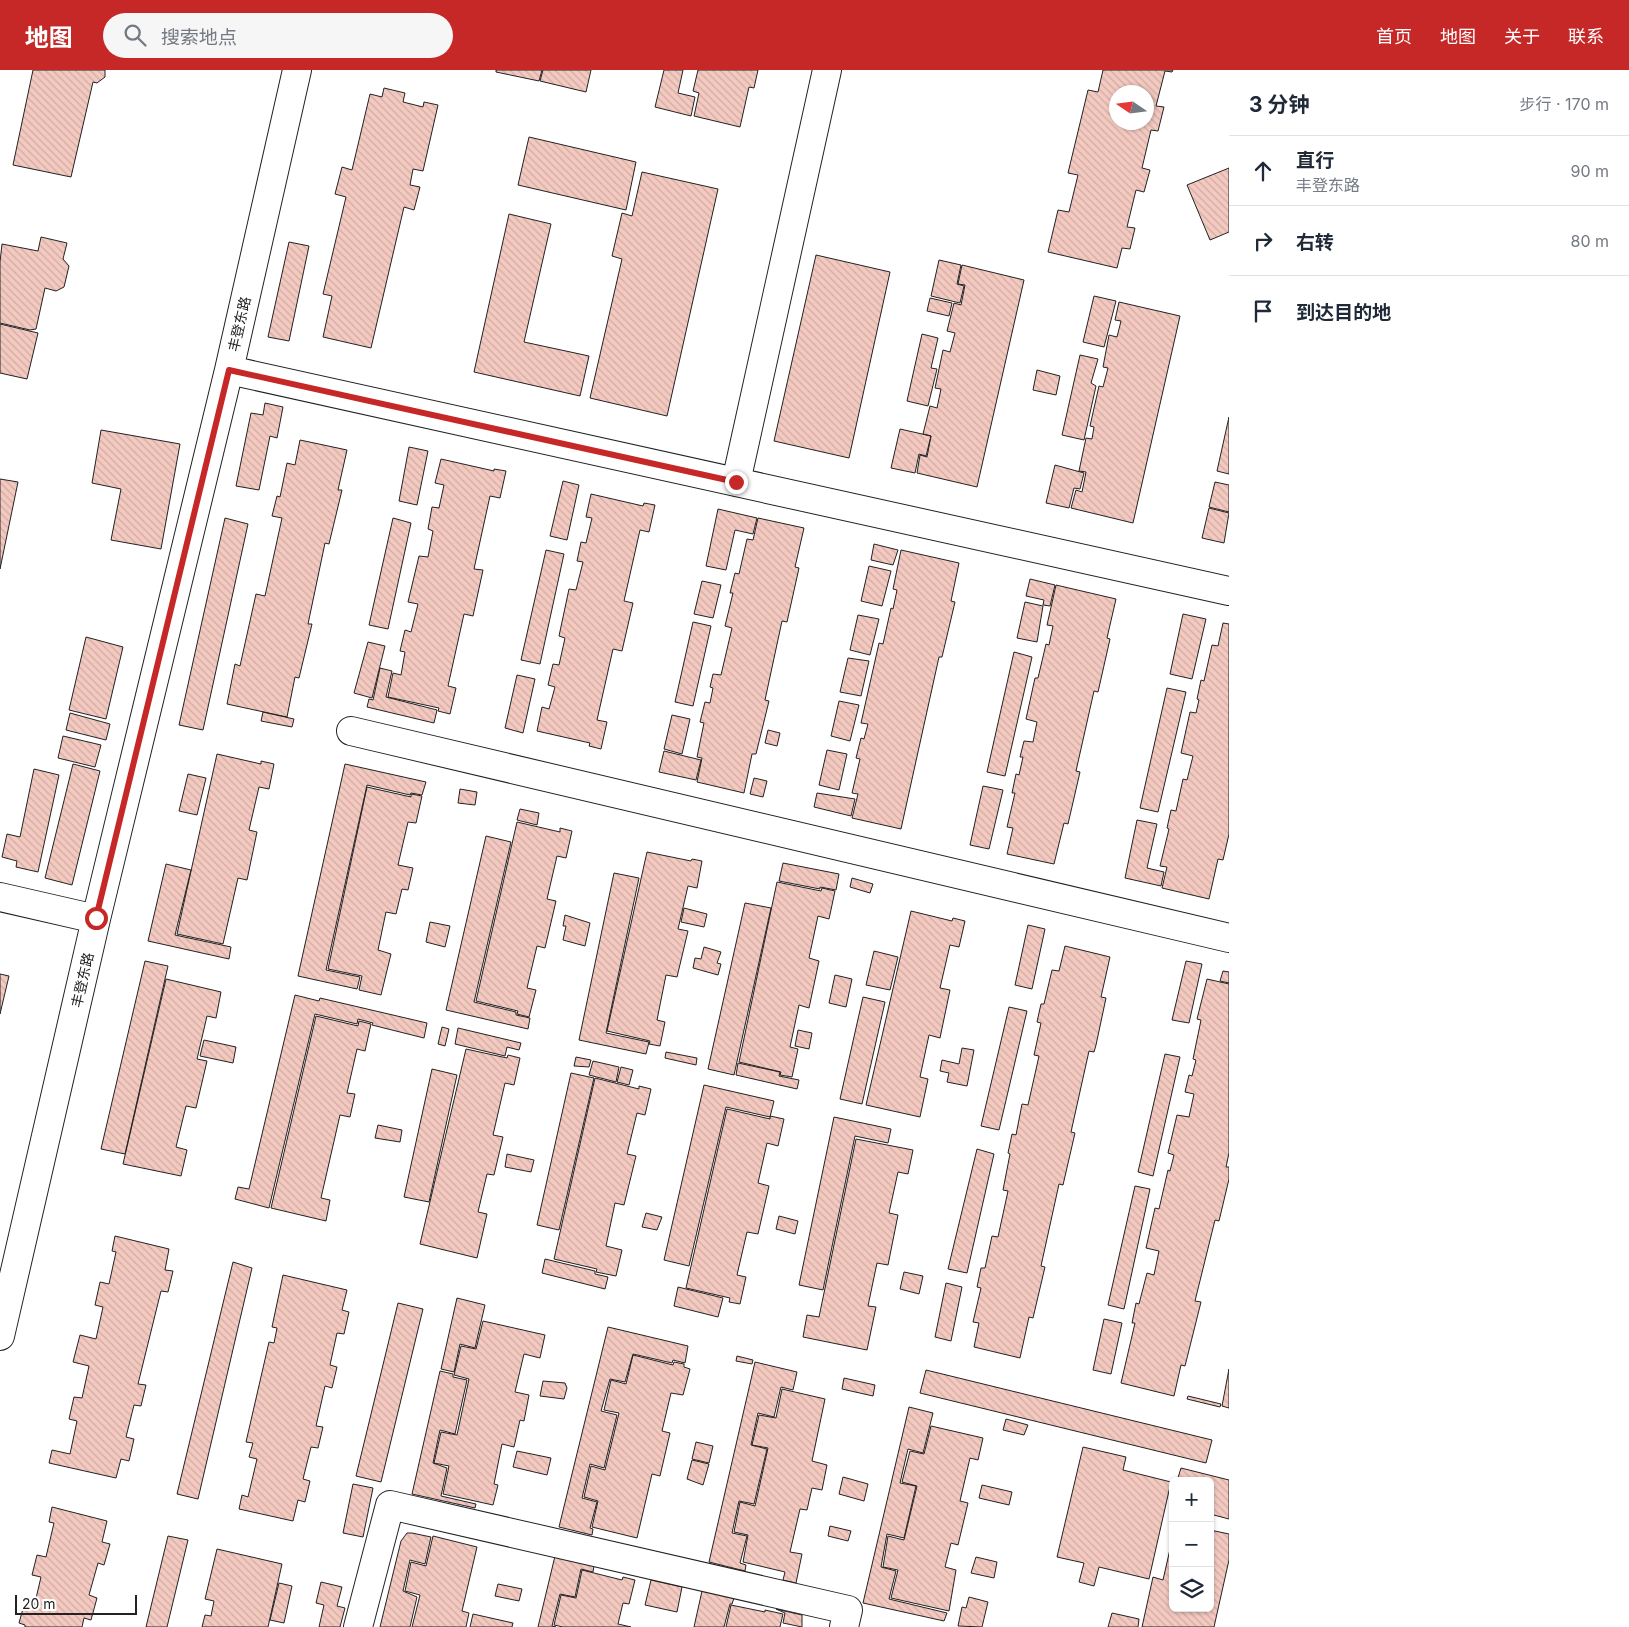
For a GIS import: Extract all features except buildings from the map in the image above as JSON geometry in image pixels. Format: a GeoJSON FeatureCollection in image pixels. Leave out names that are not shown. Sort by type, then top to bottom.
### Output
{"type":"FeatureCollection","features":[{"type":"Feature","properties":{"kind":"street","name":"丰登东路"},"geometry":{"type":"LineString","coordinates":[[0,1336],[96,918],[229,370],[297,70]]}},
{"type":"Feature","properties":{"kind":"street"},"geometry":{"type":"LineString","coordinates":[[736,482],[827,70]]}},
{"type":"Feature","properties":{"kind":"street"},"geometry":{"type":"LineString","coordinates":[[229,370],[1229,590]]}},
{"type":"Feature","properties":{"kind":"street"},"geometry":{"type":"LineString","coordinates":[[351,730],[1229,938]]}},
{"type":"Feature","properties":{"kind":"street"},"geometry":{"type":"LineString","coordinates":[[0,897],[96,918]]}},
{"type":"Feature","properties":{"kind":"street"},"geometry":{"type":"LineString","coordinates":[[358,1627],[390,1505],[848,1610],[844,1627]]}},
{"type":"Feature","properties":{"kind":"route"},"geometry":{"type":"LineString","coordinates":[[96,918],[229,370],[736,482]]}}]}
